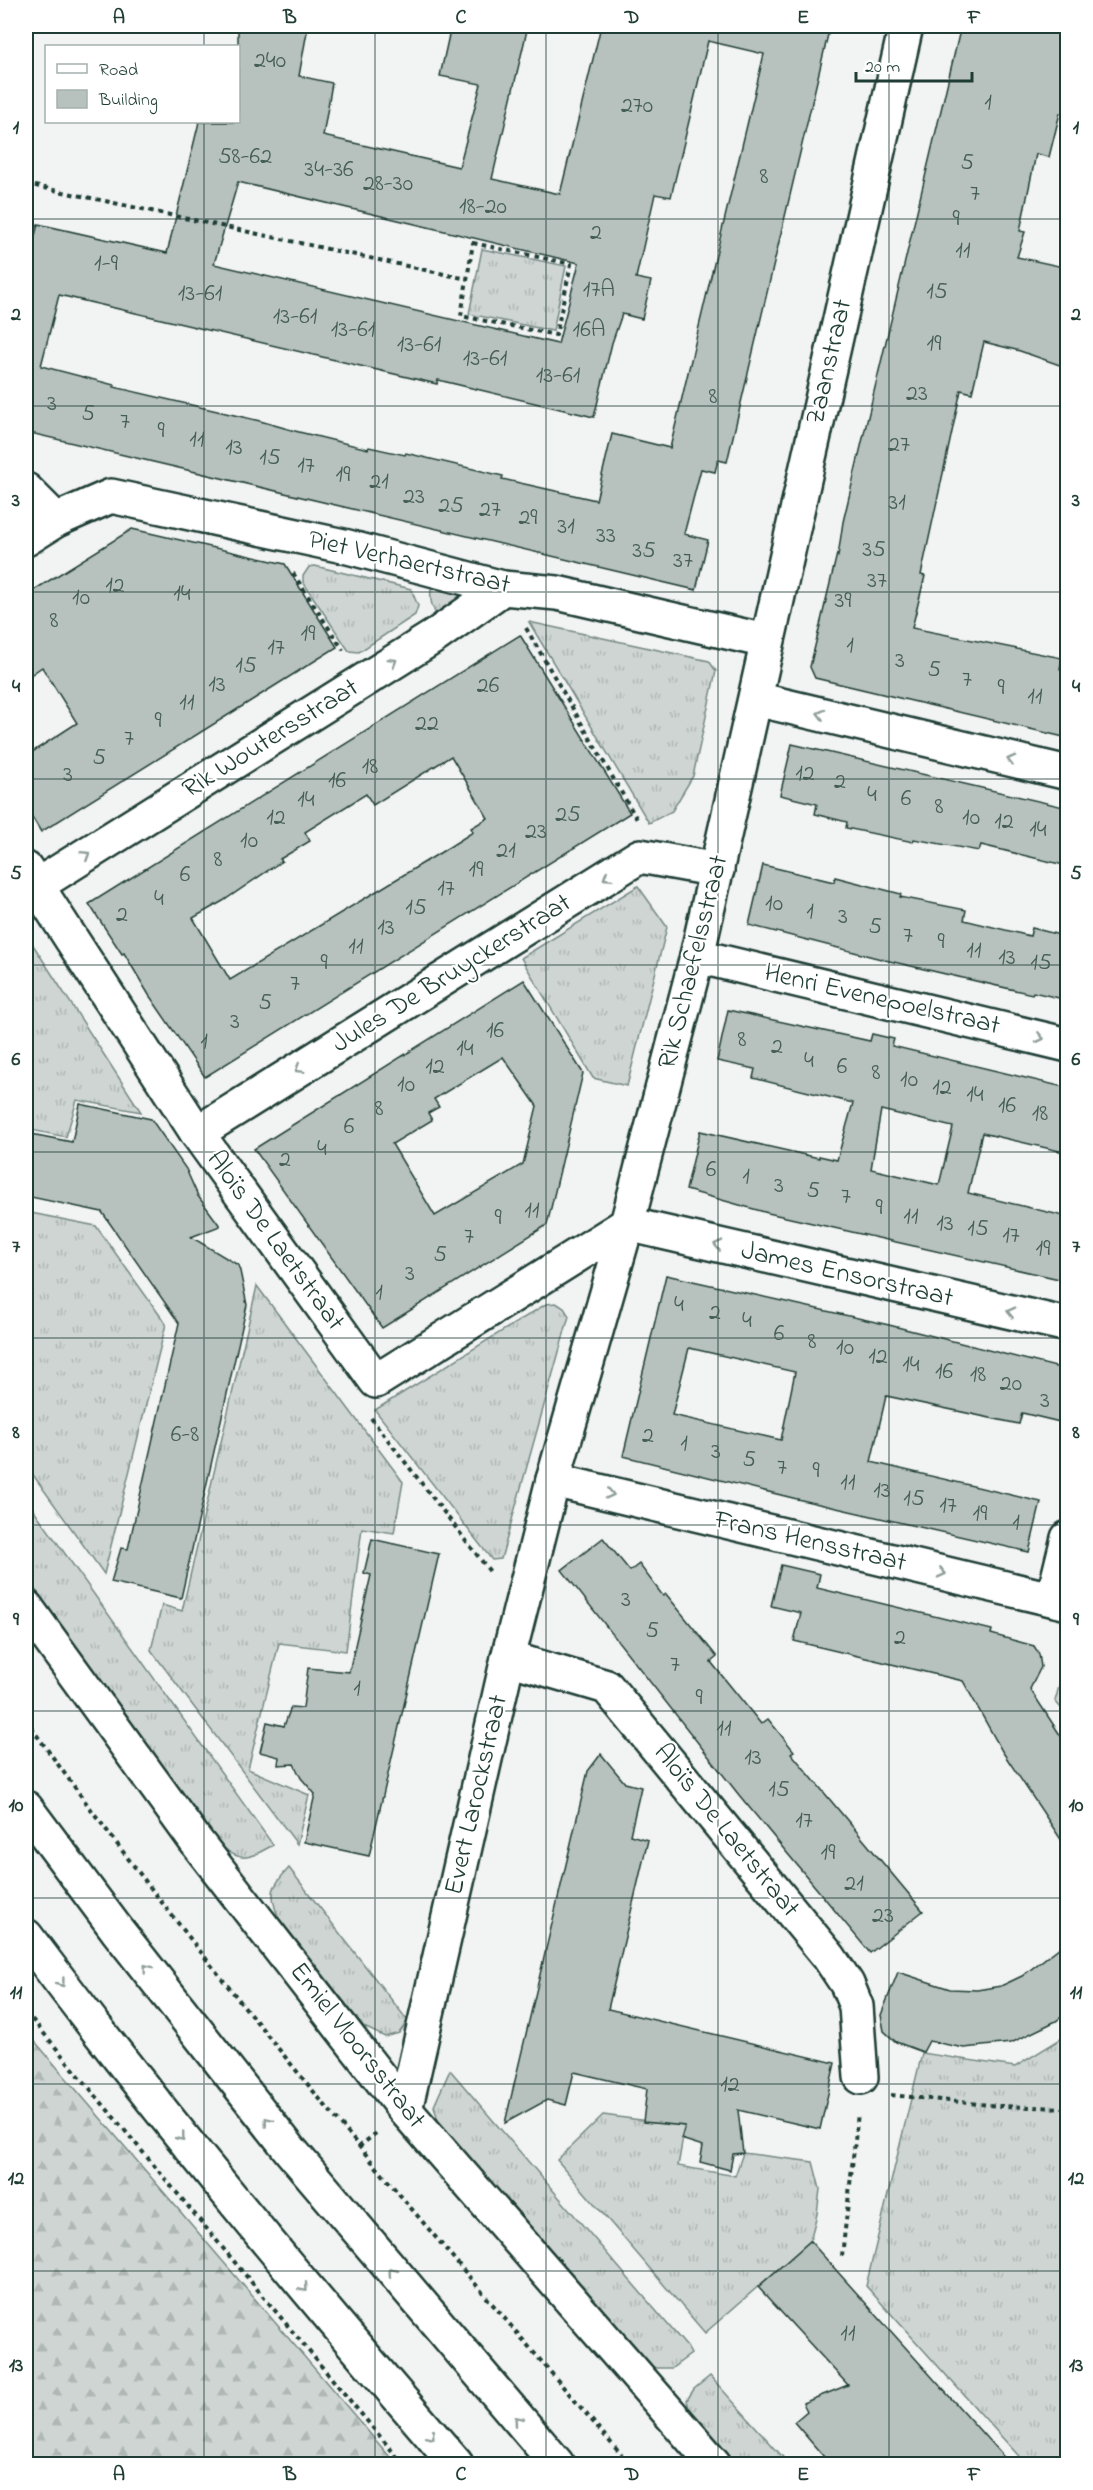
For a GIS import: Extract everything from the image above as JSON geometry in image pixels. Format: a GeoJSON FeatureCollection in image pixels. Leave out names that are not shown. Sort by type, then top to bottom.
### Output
{"type":"FeatureCollection","features":[{"type":"Feature","properties":{"kind":"street","name":"Zaanstraat"},"geometry":{"type":"LineString","coordinates":[[756,699],[766,641],[906,26]]}},
{"type":"Feature","properties":{"kind":"street"},"geometry":{"type":"LineString","coordinates":[[26,490],[56,519]]}},
{"type":"Feature","properties":{"kind":"street","name":"Piet Verhaertstraat"},"geometry":{"type":"LineString","coordinates":[[26,539],[56,519],[111,496],[411,562],[503,588],[557,593],[766,641]]}},
{"type":"Feature","properties":{"kind":"street","name":"Rik Woutersstraat"},"geometry":{"type":"LineString","coordinates":[[31,878],[363,681],[435,636],[503,588]]}},
{"type":"Feature","properties":{"kind":"street"},"geometry":{"type":"LineString","coordinates":[[756,699],[1068,773]]}},
{"type":"Feature","properties":{"kind":"street","name":"Rik Schaefelsstraat"},"geometry":{"type":"LineString","coordinates":[[553,1480],[627,1224],[697,956],[756,699]]}},
{"type":"Feature","properties":{"kind":"street","name":"Jules De Bruyckerstraat"},"geometry":{"type":"LineString","coordinates":[[197,1133],[640,856],[717,870]]}},
{"type":"Feature","properties":{"kind":"street","name":"Aloïs De Laetstraat"},"geometry":{"type":"LineString","coordinates":[[31,878],[197,1133],[376,1381]]}},
{"type":"Feature","properties":{"kind":"street","name":"Henri Evenepoelstraat"},"geometry":{"type":"LineString","coordinates":[[697,956],[1068,1044]]}},
{"type":"Feature","properties":{"kind":"street"},"geometry":{"type":"LineString","coordinates":[[376,1381],[627,1224]]}},
{"type":"Feature","properties":{"kind":"street","name":"James Ensorstraat"},"geometry":{"type":"LineString","coordinates":[[627,1224],[1068,1326]]}},
{"type":"Feature","properties":{"kind":"street","name":"Evert Larockstraat"},"geometry":{"type":"LineString","coordinates":[[405,2110],[508,1659],[553,1480]]}},
{"type":"Feature","properties":{"kind":"street","name":"Frans Hensstraat"},"geometry":{"type":"LineString","coordinates":[[553,1480],[1060,1601]]}},
{"type":"Feature","properties":{"kind":"street"},"geometry":{"type":"LineString","coordinates":[[1060,1601],[1068,1538]]}},
{"type":"Feature","properties":{"kind":"street","name":"Emiel Vloorsstraat"},"geometry":{"type":"LineString","coordinates":[[26,1607],[195,1840],[405,2110],[714,2464]]}},
{"type":"Feature","properties":{"kind":"street","name":"Aloïs De Laetstraat"},"geometry":{"type":"LineString","coordinates":[[508,1659],[608,1687],[829,1956],[847,1984],[856,2006],[867,2091]]}},
{"type":"Feature","properties":{"kind":"street"},"geometry":{"type":"LineString","coordinates":[[26,1808],[117,1930],[291,2151],[556,2464]]}},
{"type":"Feature","properties":{"kind":"street"},"geometry":{"type":"LineString","coordinates":[[26,1936],[111,2051],[283,2263],[456,2464]]}},
{"type":"Feature","properties":{"kind":"path"},"geometry":{"type":"LineString","coordinates":[[26,184],[467,279]]}},
{"type":"Feature","properties":{"kind":"path"},"geometry":{"type":"LineString","coordinates":[[473,243],[571,264],[556,335],[461,316],[467,279],[473,243]]}},
{"type":"Feature","properties":{"kind":"path"},"geometry":{"type":"LineString","coordinates":[[264,529],[363,681]]}},
{"type":"Feature","properties":{"kind":"path"},"geometry":{"type":"LineString","coordinates":[[503,588],[660,858]]}},
{"type":"Feature","properties":{"kind":"path"},"geometry":{"type":"LineString","coordinates":[[376,1381],[366,1412],[492,1574],[526,1588]]}},
{"type":"Feature","properties":{"kind":"path"},"geometry":{"type":"LineString","coordinates":[[26,1720],[197,1948],[359,2147],[629,2464]]}},
{"type":"Feature","properties":{"kind":"path"},"geometry":{"type":"LineString","coordinates":[[26,2012],[403,2464]]}},
{"type":"Feature","properties":{"kind":"path"},"geometry":{"type":"LineString","coordinates":[[842,2256],[867,2091],[966,2103],[1068,2108]]}},
{"type":"Feature","properties":{"kind":"green space"},"geometry":{"type":"Polygon","coordinates":[[[482,249],[566,266],[553,331],[469,314],[482,249]]]}},
{"type":"Feature","properties":{"kind":"green space"},"geometry":{"type":"Polygon","coordinates":[[[315,566],[411,589],[418,606],[415,615],[359,652],[349,651],[303,582],[303,576],[309,567],[315,566]]]}},
{"type":"Feature","properties":{"kind":"green space"},"geometry":{"type":"Polygon","coordinates":[[[432,585],[472,592],[440,623],[431,600],[432,585]]]}},
{"type":"Feature","properties":{"kind":"green space"},"geometry":{"type":"Polygon","coordinates":[[[529,622],[709,661],[716,671],[693,776],[672,811],[649,823],[529,622]]]}},
{"type":"Feature","properties":{"kind":"green space"},"geometry":{"type":"Polygon","coordinates":[[[638,886],[667,927],[627,1086],[593,1078],[521,958],[638,886]]]}},
{"type":"Feature","properties":{"kind":"green space"},"geometry":{"type":"Polygon","coordinates":[[[26,934],[141,1112],[77,1100],[66,1137],[26,1129],[26,934]]]}},
{"type":"Feature","properties":{"kind":"green space"},"geometry":{"type":"Polygon","coordinates":[[[26,1212],[96,1226],[166,1324],[104,1574],[26,1465],[26,1212]]]}},
{"type":"Feature","properties":{"kind":"green space"},"geometry":{"type":"Polygon","coordinates":[[[257,1286],[403,1482],[394,1533],[362,1528],[346,1651],[279,1643],[248,1769],[309,1795],[297,1844],[151,1650],[162,1605],[182,1611],[257,1286]]]}},
{"type":"Feature","properties":{"kind":"green space"},"geometry":{"type":"Polygon","coordinates":[[[556,1303],[564,1308],[569,1316],[501,1559],[492,1560],[375,1410],[546,1304],[556,1303]]]}},
{"type":"Feature","properties":{"kind":"green space"},"geometry":{"type":"Polygon","coordinates":[[[26,1499],[273,1845],[249,1857],[242,1857],[230,1853],[215,1840],[26,1577],[26,1499]]]}},
{"type":"Feature","properties":{"kind":"green space"},"geometry":{"type":"Polygon","coordinates":[[[1067,1657],[1067,1715],[1055,1701],[1067,1657]]]}},
{"type":"Feature","properties":{"kind":"green space"},"geometry":{"type":"Polygon","coordinates":[[[289,1868],[408,2021],[399,2033],[385,2037],[364,2027],[278,1917],[273,1901],[273,1890],[278,1880],[289,1868]]]}},
{"type":"Feature","properties":{"kind":"green space"},"geometry":{"type":"Polygon","coordinates":[[[26,2031],[396,2464],[26,2464],[26,2031]]]}},
{"type":"Feature","properties":{"kind":"green space"},"geometry":{"type":"Polygon","coordinates":[[[1067,2035],[1067,2464],[1026,2464],[866,2286],[922,2053],[1015,2067],[1067,2035]]]}},
{"type":"Feature","properties":{"kind":"green space"},"geometry":{"type":"Polygon","coordinates":[[[450,2070],[691,2354],[672,2368],[655,2368],[637,2360],[439,2124],[434,2106],[450,2070]]]}},
{"type":"Feature","properties":{"kind":"green space"},"geometry":{"type":"Polygon","coordinates":[[[603,2115],[685,2126],[678,2166],[735,2176],[743,2153],[813,2162],[820,2189],[810,2241],[705,2333],[557,2160],[603,2115]]]}},
{"type":"Feature","properties":{"kind":"green space"},"geometry":{"type":"Polygon","coordinates":[[[710,2376],[789,2464],[733,2464],[690,2413],[687,2400],[694,2389],[710,2376]]]}},
{"type":"Feature","properties":{"kind":"building"},"geometry":{"type":"Polygon","coordinates":[[[238,26],[308,26],[299,76],[332,83],[323,136],[459,167],[481,84],[440,76],[451,26],[528,26],[492,179],[560,194],[601,26],[830,26],[727,462],[718,460],[715,472],[701,469],[684,534],[708,540],[696,590],[26,432],[26,245],[32,247],[38,224],[167,253],[199,123],[240,123],[238,26]],[[708,41],[671,197],[655,194],[636,278],[651,281],[642,319],[622,314],[612,343],[594,417],[438,380],[437,384],[59,295],[41,366],[114,385],[114,387],[368,449],[369,447],[405,455],[406,453],[503,476],[502,479],[596,500],[612,434],[670,448],[764,54],[708,41]],[[238,182],[214,264],[558,344],[579,263],[238,182]]]}},
{"type":"Feature","properties":{"kind":"building"},"geometry":{"type":"Polygon","coordinates":[[[961,26],[1068,26],[1068,115],[1060,113],[1049,157],[1036,154],[1020,231],[1025,232],[1017,257],[1068,268],[1068,368],[1020,351],[984,342],[972,393],[961,390],[921,575],[925,576],[912,628],[1062,658],[1060,669],[1068,671],[1068,738],[815,678],[810,667],[837,554],[838,556],[843,522],[961,26]]]}},
{"type":"Feature","properties":{"kind":"building"},"geometry":{"type":"Polygon","coordinates":[[[132,529],[285,564],[337,647],[41,832],[26,807],[26,756],[77,723],[42,667],[26,678],[26,595],[132,529]]]}},
{"type":"Feature","properties":{"kind":"building"},"geometry":{"type":"Polygon","coordinates":[[[520,635],[630,813],[205,1077],[89,904],[520,635]],[[451,756],[373,805],[366,794],[305,832],[310,841],[280,859],[282,861],[223,901],[193,918],[230,980],[443,851],[473,832],[471,828],[488,818],[451,756]]]}},
{"type":"Feature","properties":{"kind":"building"},"geometry":{"type":"Polygon","coordinates":[[[792,744],[1068,808],[1068,866],[981,845],[979,851],[914,839],[913,842],[846,828],[847,822],[815,814],[817,804],[780,795],[792,744]]]}},
{"type":"Feature","properties":{"kind":"building"},"geometry":{"type":"Polygon","coordinates":[[[763,865],[834,882],[835,877],[901,894],[900,897],[966,910],[964,920],[1030,936],[1032,928],[1068,937],[1068,1000],[1033,992],[1032,994],[885,960],[749,925],[763,865]]]}},
{"type":"Feature","properties":{"kind":"building"},"geometry":{"type":"Polygon","coordinates":[[[524,980],[583,1073],[547,1225],[382,1328],[254,1149],[524,980]],[[503,1057],[434,1099],[439,1107],[428,1113],[432,1120],[392,1144],[435,1216],[523,1164],[537,1106],[503,1057]]]}},
{"type":"Feature","properties":{"kind":"building"},"geometry":{"type":"Polygon","coordinates":[[[728,1010],[870,1041],[872,1034],[894,1039],[892,1046],[1068,1088],[1068,1153],[982,1133],[968,1193],[1068,1217],[1068,1281],[768,1213],[686,1190],[700,1131],[837,1160],[853,1103],[753,1078],[755,1069],[717,1061],[728,1010]],[[881,1110],[871,1169],[939,1185],[953,1127],[881,1110]]]}},
{"type":"Feature","properties":{"kind":"building"},"geometry":{"type":"Polygon","coordinates":[[[80,1104],[151,1119],[186,1169],[198,1196],[220,1226],[191,1237],[238,1265],[247,1305],[181,1598],[111,1582],[121,1548],[128,1549],[179,1323],[102,1212],[26,1196],[26,1133],[72,1142],[80,1104]]]}},
{"type":"Feature","properties":{"kind":"building"},"geometry":{"type":"Polygon","coordinates":[[[666,1275],[889,1325],[1068,1370],[1068,1390],[1060,1422],[1022,1413],[1019,1424],[886,1396],[871,1462],[1041,1502],[1029,1552],[797,1499],[623,1456],[666,1275]],[[689,1348],[672,1415],[781,1440],[795,1372],[689,1348]]]}},
{"type":"Feature","properties":{"kind":"building"},"geometry":{"type":"Polygon","coordinates":[[[603,1538],[630,1571],[639,1564],[663,1596],[666,1594],[717,1657],[711,1662],[761,1724],[768,1719],[794,1751],[791,1753],[923,1911],[870,1953],[739,1795],[562,1570],[603,1538]]]}},
{"type":"Feature","properties":{"kind":"building"},"geometry":{"type":"Polygon","coordinates":[[[372,1539],[439,1554],[369,1856],[304,1842],[315,1794],[301,1778],[294,1764],[278,1765],[279,1757],[260,1752],[267,1722],[284,1726],[291,1707],[303,1708],[308,1668],[349,1672],[371,1575],[364,1573],[372,1539]]]}},
{"type":"Feature","properties":{"kind":"building"},"geometry":{"type":"Polygon","coordinates":[[[781,1565],[820,1574],[817,1588],[992,1630],[991,1634],[1034,1646],[1039,1654],[1041,1667],[1030,1689],[1068,1747],[1068,1850],[1002,1751],[963,1681],[794,1641],[801,1613],[771,1606],[781,1565]]]}},
{"type":"Feature","properties":{"kind":"building"},"geometry":{"type":"Polygon","coordinates":[[[601,1754],[625,1783],[641,1787],[630,1835],[648,1840],[608,2009],[835,2063],[820,2129],[738,2110],[743,2153],[733,2154],[730,2170],[700,2162],[703,2146],[681,2139],[685,2126],[643,2122],[647,2089],[574,2072],[566,2105],[547,2100],[505,2123],[588,1771],[601,1754]]]}},
{"type":"Feature","properties":{"kind":"building"},"geometry":{"type":"Polygon","coordinates":[[[1068,1941],[1068,2012],[1056,2021],[1011,2043],[964,2048],[929,2041],[923,2052],[896,2042],[884,2031],[881,2015],[898,1972],[950,1989],[977,1990],[1001,1986],[1022,1976],[1068,1941]]]}},
{"type":"Feature","properties":{"kind":"building"},"geometry":{"type":"Polygon","coordinates":[[[810,2241],[1010,2464],[830,2464],[794,2422],[807,2411],[803,2403],[848,2385],[758,2287],[810,2241]]]}}]}
